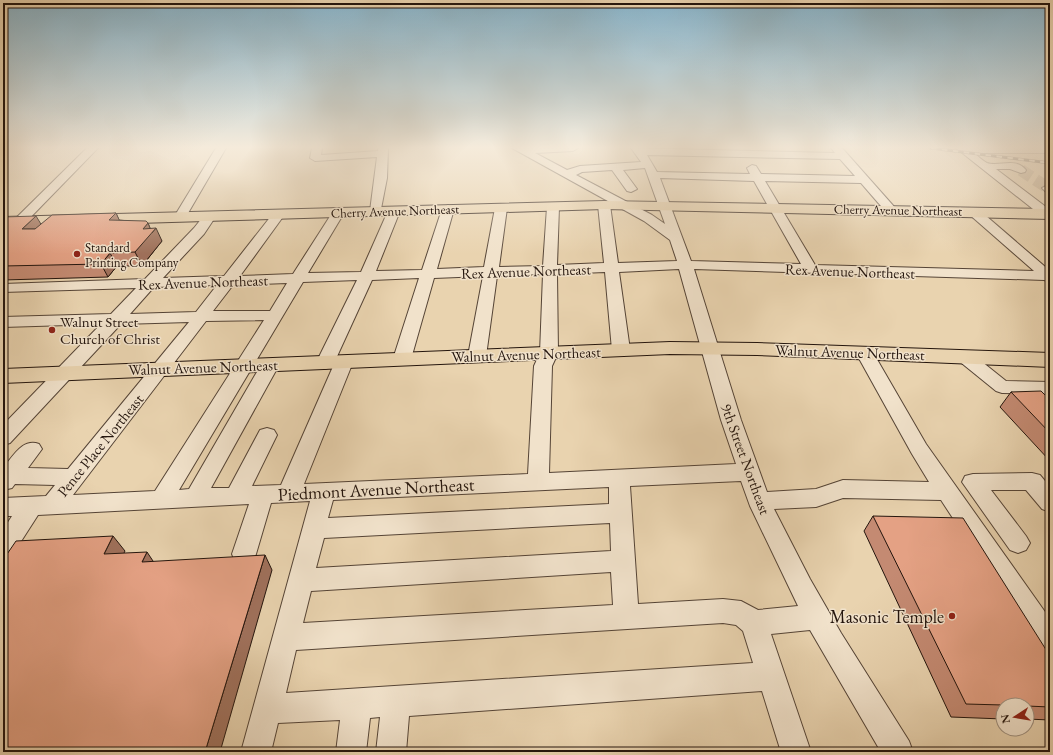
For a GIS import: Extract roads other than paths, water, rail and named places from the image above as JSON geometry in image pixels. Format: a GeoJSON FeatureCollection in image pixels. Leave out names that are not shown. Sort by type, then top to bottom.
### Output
{"type":"FeatureCollection","features":[{"type":"Feature","properties":{"kind":"main road","name":"Cherry Avenue Northeast"},"geometry":{"type":"LineString","coordinates":[[3,222],[604,205],[974,212],[1032,208],[1049,211]]}},
{"type":"Feature","properties":{"kind":"main road","name":"Walnut Avenue Northeast"},"geometry":{"type":"LineString","coordinates":[[3,376],[621,350],[710,348],[1050,360]]}},
{"type":"Feature","properties":{"kind":"street"},"geometry":{"type":"LineString","coordinates":[[19,222],[58,183]]}},
{"type":"Feature","properties":{"kind":"street"},"geometry":{"type":"LineString","coordinates":[[180,217],[200,183]]}},
{"type":"Feature","properties":{"kind":"street"},"geometry":{"type":"LineString","coordinates":[[376,212],[379,183]]}},
{"type":"Feature","properties":{"kind":"street"},"geometry":{"type":"LineString","coordinates":[[585,183],[661,226],[676,239]]}},
{"type":"Feature","properties":{"kind":"street"},"geometry":{"type":"LineString","coordinates":[[627,183],[631,189]]}},
{"type":"Feature","properties":{"kind":"street","name":"9th Street Northeast"},"geometry":{"type":"LineString","coordinates":[[656,183],[686,265],[731,420],[760,501],[818,617],[898,752]]}},
{"type":"Feature","properties":{"kind":"street"},"geometry":{"type":"LineString","coordinates":[[761,183],[811,270]]}},
{"type":"Feature","properties":{"kind":"street"},"geometry":{"type":"LineString","coordinates":[[867,183],[891,210]]}},
{"type":"Feature","properties":{"kind":"street"},"geometry":{"type":"LineString","coordinates":[[1007,183],[1018,192],[1032,208]]}},
{"type":"Feature","properties":{"kind":"street"},"geometry":{"type":"LineString","coordinates":[[1018,192],[1038,192],[1049,211]]}},
{"type":"Feature","properties":{"kind":"street"},"geometry":{"type":"LineString","coordinates":[[604,205],[610,268],[621,350]]}},
{"type":"Feature","properties":{"kind":"street"},"geometry":{"type":"LineString","coordinates":[[538,482],[543,366],[549,353],[550,270],[553,206]]}},
{"type":"Feature","properties":{"kind":"street"},"geometry":{"type":"LineString","coordinates":[[477,356],[501,208]]}},
{"type":"Feature","properties":{"kind":"street"},"geometry":{"type":"LineString","coordinates":[[402,359],[448,210]]}},
{"type":"Feature","properties":{"kind":"street"},"geometry":{"type":"LineString","coordinates":[[289,493],[334,362],[366,276],[394,211]]}},
{"type":"Feature","properties":{"kind":"street"},"geometry":{"type":"LineString","coordinates":[[974,212],[1049,277]]}},
{"type":"Feature","properties":{"kind":"street"},"geometry":{"type":"LineString","coordinates":[[162,499],[338,213]]}},
{"type":"Feature","properties":{"kind":"street","name":"Pence Place Northeast"},"geometry":{"type":"LineString","coordinates":[[3,550],[42,505],[74,478],[161,369],[279,214]]}},
{"type":"Feature","properties":{"kind":"street"},"geometry":{"type":"LineString","coordinates":[[3,438],[114,319],[199,231],[210,216]]}},
{"type":"Feature","properties":{"kind":"street","name":"Rex Avenue Northeast"},"geometry":{"type":"LineString","coordinates":[[3,288],[686,265],[1049,277]]}},
{"type":"Feature","properties":{"kind":"street"},"geometry":{"type":"LineString","coordinates":[[3,322],[256,315],[274,316]]}},
{"type":"Feature","properties":{"kind":"street"},"geometry":{"type":"LineString","coordinates":[[865,353],[919,449],[1050,642]]}},
{"type":"Feature","properties":{"kind":"street"},"geometry":{"type":"LineString","coordinates":[[965,357],[1002,387],[1050,388]]}},
{"type":"Feature","properties":{"kind":"street"},"geometry":{"type":"LineString","coordinates":[[196,498],[205,478],[270,365]]}},
{"type":"Feature","properties":{"kind":"street"},"geometry":{"type":"LineString","coordinates":[[1014,387],[1037,406]]}},
{"type":"Feature","properties":{"kind":"street"},"geometry":{"type":"LineString","coordinates":[[236,496],[268,435]]}},
{"type":"Feature","properties":{"kind":"street"},"geometry":{"type":"LineString","coordinates":[[6,479],[32,449]]}},
{"type":"Feature","properties":{"kind":"street","name":"Piedmont Avenue Northeast"},"geometry":{"type":"LineString","coordinates":[[3,507],[750,472]]}},
{"type":"Feature","properties":{"kind":"street"},"geometry":{"type":"LineString","coordinates":[[6,479],[74,478]]}},
{"type":"Feature","properties":{"kind":"street"},"geometry":{"type":"LineString","coordinates":[[619,478],[626,616]]}},
{"type":"Feature","properties":{"kind":"street"},"geometry":{"type":"LineString","coordinates":[[1018,543],[973,482],[1032,481],[1050,504]]}},
{"type":"Feature","properties":{"kind":"street"},"geometry":{"type":"LineString","coordinates":[[760,501],[816,498],[843,489],[947,491]]}},
{"type":"Feature","properties":{"kind":"street"},"geometry":{"type":"LineString","coordinates":[[256,752],[324,492]]}},
{"type":"Feature","properties":{"kind":"street"},"geometry":{"type":"LineString","coordinates":[[244,554],[263,494]]}},
{"type":"Feature","properties":{"kind":"street"},"geometry":{"type":"LineString","coordinates":[[314,529],[620,513]]}},
{"type":"Feature","properties":{"kind":"street"},"geometry":{"type":"LineString","coordinates":[[301,580],[623,562]]}},
{"type":"Feature","properties":{"kind":"street"},"geometry":{"type":"LineString","coordinates":[[286,637],[626,616],[723,611],[741,612],[754,623],[796,752]]}},
{"type":"Feature","properties":{"kind":"street"},"geometry":{"type":"LineString","coordinates":[[754,623],[818,617]]}},
{"type":"Feature","properties":{"kind":"street"},"geometry":{"type":"LineString","coordinates":[[267,709],[396,702],[771,676]]}},
{"type":"Feature","properties":{"kind":"street"},"geometry":{"type":"LineString","coordinates":[[391,752],[396,702]]}},
{"type":"Feature","properties":{"kind":"street"},"geometry":{"type":"LineString","coordinates":[[351,752],[357,704]]}},
{"type":"Feature","properties":{"kind":"tunnel"},"geometry":{"type":"LineString","coordinates":[[1041,183],[1048,188]]}},
{"type":"Feature","properties":{"kind":"place","name":"Standard Printing Company"},"geometry":{"type":"Point","coordinates":[77,254]}},
{"type":"Feature","properties":{"kind":"place","name":"Walnut Street Church of Christ"},"geometry":{"type":"Point","coordinates":[52,330]}},
{"type":"Feature","properties":{"kind":"place","name":"Masonic Temple"},"geometry":{"type":"Point","coordinates":[952,616]}}]}
